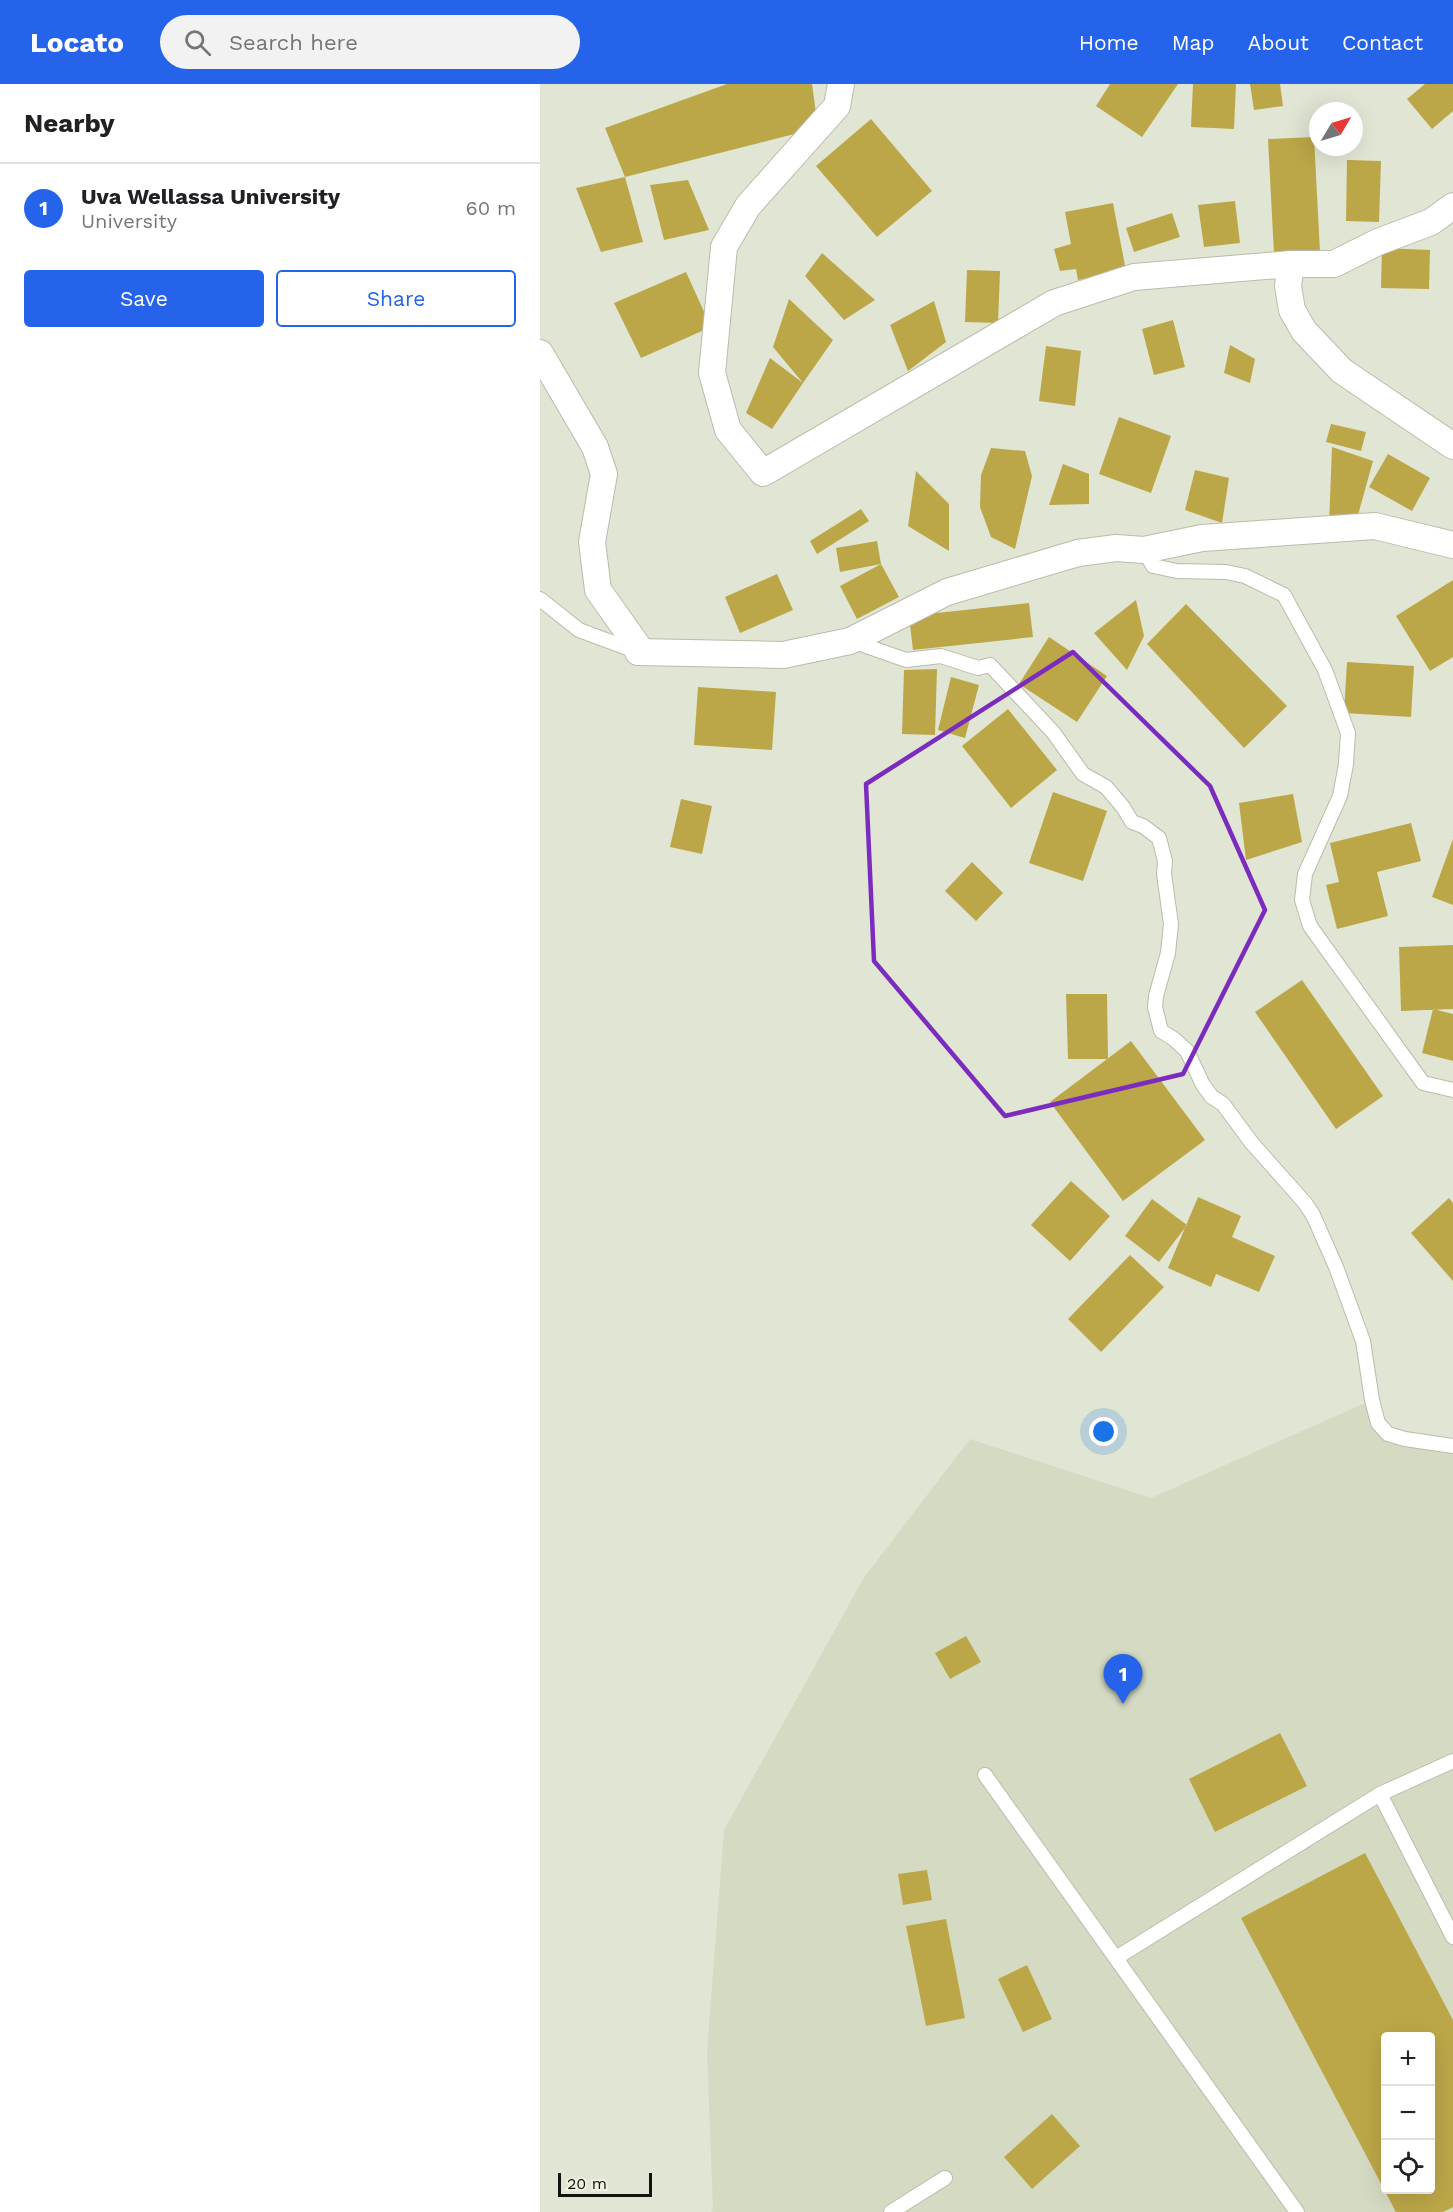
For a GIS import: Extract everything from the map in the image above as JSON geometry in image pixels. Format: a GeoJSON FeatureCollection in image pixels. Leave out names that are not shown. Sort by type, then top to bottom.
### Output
{"type":"FeatureCollection","features":[{"type":"Feature","properties":{"kind":"street"},"geometry":{"type":"LineString","coordinates":[[842,84],[837,106],[748,206],[724,247],[712,373],[728,430],[763,473],[1054,303],[1134,277],[1291,264],[1334,264],[1378,242],[1431,222],[1453,206]]}},
{"type":"Feature","properties":{"kind":"street"},"geometry":{"type":"LineString","coordinates":[[1291,264],[1288,286],[1292,310],[1305,331],[1342,371],[1453,446]]}},
{"type":"Feature","properties":{"kind":"street"},"geometry":{"type":"LineString","coordinates":[[540,353],[595,447],[604,474],[592,542],[598,590],[640,652],[783,655],[850,640],[947,592],[1078,553],[1116,548],[1144,550],[1202,538],[1376,526],[1453,545]]}},
{"type":"Feature","properties":{"kind":"lane"},"geometry":{"type":"LineString","coordinates":[[1144,550],[1153,566],[1177,571],[1226,572],[1245,576],[1284,595],[1325,670],[1348,733],[1346,764],[1340,796],[1305,874],[1302,900],[1310,926],[1423,1083],[1453,1090]]}},
{"type":"Feature","properties":{"kind":"lane"},"geometry":{"type":"LineString","coordinates":[[540,599],[579,630],[640,652]]}},
{"type":"Feature","properties":{"kind":"lane"},"geometry":{"type":"LineString","coordinates":[[850,640],[906,660],[941,656],[978,668],[990,665],[1053,732],[1083,774],[1106,787],[1132,822],[1143,826],[1159,838],[1165,861],[1171,924],[1168,953],[1156,996],[1155,1007],[1161,1031],[1187,1051],[1203,1085],[1212,1098],[1224,1104],[1251,1142],[1313,1215],[1336,1267],[1363,1341],[1378,1423],[1388,1434],[1405,1439],[1453,1446]]}},
{"type":"Feature","properties":{"kind":"lane"},"geometry":{"type":"LineString","coordinates":[[1116,1958],[1380,1794],[1453,1761]]}},
{"type":"Feature","properties":{"kind":"lane"},"geometry":{"type":"LineString","coordinates":[[985,1775],[1297,2212]]}},
{"type":"Feature","properties":{"kind":"lane"},"geometry":{"type":"LineString","coordinates":[[1380,1794],[1453,1937]]}},
{"type":"Feature","properties":{"kind":"lane"},"geometry":{"type":"LineString","coordinates":[[891,2212],[945,2178]]}},
{"type":"Feature","properties":{"kind":"highlighted area"},"geometry":{"type":"Polygon","coordinates":[[[1073,652],[1210,786],[1265,910],[1183,1074],[1005,1116],[874,961],[866,784],[1073,652]]]}},
{"type":"Feature","properties":{"kind":"shaded area"},"geometry":{"type":"Polygon","coordinates":[[[1372,1400],[1388,1434],[1453,1446],[1453,2212],[711,2212],[713,2209],[707,2051],[724,1830],[863,1579],[970,1439],[1151,1498],[1372,1400]]]}},
{"type":"Feature","properties":{"kind":"building"},"geometry":{"type":"Polygon","coordinates":[[[727,84],[812,84],[818,128],[625,177],[605,128],[727,84]]]}},
{"type":"Feature","properties":{"kind":"building"},"geometry":{"type":"Polygon","coordinates":[[[1110,84],[1178,84],[1142,137],[1096,106],[1110,84]]]}},
{"type":"Feature","properties":{"kind":"building"},"geometry":{"type":"Polygon","coordinates":[[[1193,84],[1236,84],[1234,129],[1191,127],[1193,84]]]}},
{"type":"Feature","properties":{"kind":"building"},"geometry":{"type":"Polygon","coordinates":[[[1250,84],[1280,84],[1283,106],[1254,110],[1250,84]]]}},
{"type":"Feature","properties":{"kind":"building"},"geometry":{"type":"Polygon","coordinates":[[[1425,84],[1453,84],[1453,111],[1432,129],[1407,99],[1425,84]]]}},
{"type":"Feature","properties":{"kind":"building"},"geometry":{"type":"Polygon","coordinates":[[[871,119],[932,191],[877,237],[816,166],[871,119]]]}},
{"type":"Feature","properties":{"kind":"building"},"geometry":{"type":"Polygon","coordinates":[[[1309,137],[1309,156],[1315,156],[1320,252],[1274,254],[1268,139],[1309,137]]]}},
{"type":"Feature","properties":{"kind":"building"},"geometry":{"type":"Polygon","coordinates":[[[1347,160],[1381,161],[1379,222],[1346,221],[1347,160]]]}},
{"type":"Feature","properties":{"kind":"building"},"geometry":{"type":"Polygon","coordinates":[[[625,177],[643,242],[601,252],[576,188],[625,177]]]}},
{"type":"Feature","properties":{"kind":"building"},"geometry":{"type":"Polygon","coordinates":[[[688,180],[709,230],[664,240],[650,185],[688,180]]]}},
{"type":"Feature","properties":{"kind":"building"},"geometry":{"type":"Polygon","coordinates":[[[1235,201],[1240,243],[1204,247],[1198,205],[1235,201]]]}},
{"type":"Feature","properties":{"kind":"building"},"geometry":{"type":"Polygon","coordinates":[[[1113,203],[1126,271],[1078,280],[1076,269],[1060,271],[1054,249],[1071,244],[1065,212],[1113,203]]]}},
{"type":"Feature","properties":{"kind":"building"},"geometry":{"type":"Polygon","coordinates":[[[1172,213],[1180,237],[1134,252],[1126,228],[1172,213]]]}},
{"type":"Feature","properties":{"kind":"building"},"geometry":{"type":"Polygon","coordinates":[[[1382,248],[1430,250],[1429,289],[1381,288],[1382,248]]]}},
{"type":"Feature","properties":{"kind":"building"},"geometry":{"type":"Polygon","coordinates":[[[822,253],[875,300],[844,320],[805,276],[822,253]]]}},
{"type":"Feature","properties":{"kind":"building"},"geometry":{"type":"Polygon","coordinates":[[[967,270],[1000,271],[998,323],[965,322],[967,270]]]}},
{"type":"Feature","properties":{"kind":"building"},"geometry":{"type":"Polygon","coordinates":[[[686,272],[711,327],[641,358],[614,303],[686,272]]]}},
{"type":"Feature","properties":{"kind":"building"},"geometry":{"type":"Polygon","coordinates":[[[789,299],[833,340],[803,383],[773,347],[789,299]]]}},
{"type":"Feature","properties":{"kind":"building"},"geometry":{"type":"Polygon","coordinates":[[[934,301],[946,342],[908,371],[890,325],[934,301]]]}},
{"type":"Feature","properties":{"kind":"building"},"geometry":{"type":"Polygon","coordinates":[[[1173,320],[1185,367],[1154,375],[1142,329],[1173,320]]]}},
{"type":"Feature","properties":{"kind":"building"},"geometry":{"type":"Polygon","coordinates":[[[1230,345],[1255,359],[1250,383],[1224,373],[1230,345]]]}},
{"type":"Feature","properties":{"kind":"building"},"geometry":{"type":"Polygon","coordinates":[[[1046,346],[1081,351],[1075,406],[1039,401],[1046,346]]]}},
{"type":"Feature","properties":{"kind":"building"},"geometry":{"type":"Polygon","coordinates":[[[770,358],[803,383],[772,429],[746,413],[770,358]]]}},
{"type":"Feature","properties":{"kind":"building"},"geometry":{"type":"Polygon","coordinates":[[[1119,417],[1171,436],[1151,493],[1099,474],[1119,417]]]}},
{"type":"Feature","properties":{"kind":"building"},"geometry":{"type":"Polygon","coordinates":[[[1331,424],[1366,432],[1361,451],[1326,442],[1331,424]]]}},
{"type":"Feature","properties":{"kind":"building"},"geometry":{"type":"Polygon","coordinates":[[[1332,447],[1373,461],[1358,515],[1329,525],[1332,447]]]}},
{"type":"Feature","properties":{"kind":"building"},"geometry":{"type":"Polygon","coordinates":[[[991,448],[1025,451],[1032,476],[1015,549],[991,537],[980,507],[981,475],[991,448]]]}},
{"type":"Feature","properties":{"kind":"building"},"geometry":{"type":"Polygon","coordinates":[[[1388,454],[1430,478],[1412,511],[1369,487],[1388,454]]]}},
{"type":"Feature","properties":{"kind":"building"},"geometry":{"type":"Polygon","coordinates":[[[1063,464],[1089,474],[1089,504],[1049,505],[1063,464]]]}},
{"type":"Feature","properties":{"kind":"building"},"geometry":{"type":"Polygon","coordinates":[[[1195,470],[1229,478],[1222,523],[1185,510],[1195,470]]]}},
{"type":"Feature","properties":{"kind":"building"},"geometry":{"type":"Polygon","coordinates":[[[916,471],[949,504],[949,551],[908,526],[916,471]]]}},
{"type":"Feature","properties":{"kind":"building"},"geometry":{"type":"Polygon","coordinates":[[[861,509],[869,521],[817,554],[810,541],[861,509]]]}},
{"type":"Feature","properties":{"kind":"building"},"geometry":{"type":"Polygon","coordinates":[[[877,541],[881,564],[840,572],[836,548],[877,541]]]}},
{"type":"Feature","properties":{"kind":"building"},"geometry":{"type":"Polygon","coordinates":[[[881,564],[899,597],[857,619],[840,586],[881,564]]]}},
{"type":"Feature","properties":{"kind":"building"},"geometry":{"type":"Polygon","coordinates":[[[777,574],[793,610],[740,633],[725,597],[777,574]]]}},
{"type":"Feature","properties":{"kind":"building"},"geometry":{"type":"Polygon","coordinates":[[[1453,580],[1453,657],[1430,671],[1396,616],[1453,580]]]}},
{"type":"Feature","properties":{"kind":"building"},"geometry":{"type":"Polygon","coordinates":[[[1136,600],[1144,636],[1127,670],[1094,633],[1136,600]]]}},
{"type":"Feature","properties":{"kind":"building"},"geometry":{"type":"Polygon","coordinates":[[[1029,603],[1033,637],[913,650],[909,616],[1029,603]]]}},
{"type":"Feature","properties":{"kind":"building"},"geometry":{"type":"Polygon","coordinates":[[[1186,604],[1287,706],[1244,748],[1147,644],[1186,604]]]}},
{"type":"Feature","properties":{"kind":"building"},"geometry":{"type":"Polygon","coordinates":[[[1049,637],[1107,676],[1077,722],[1019,684],[1049,637]]]}},
{"type":"Feature","properties":{"kind":"building"},"geometry":{"type":"Polygon","coordinates":[[[1347,662],[1414,666],[1411,717],[1344,713],[1347,662]]]}},
{"type":"Feature","properties":{"kind":"building"},"geometry":{"type":"Polygon","coordinates":[[[937,669],[935,735],[902,734],[904,670],[937,669]]]}},
{"type":"Feature","properties":{"kind":"building"},"geometry":{"type":"Polygon","coordinates":[[[951,677],[979,685],[965,738],[938,730],[951,677]]]}},
{"type":"Feature","properties":{"kind":"building"},"geometry":{"type":"Polygon","coordinates":[[[698,687],[776,692],[772,750],[694,745],[698,687]]]}},
{"type":"Feature","properties":{"kind":"building"},"geometry":{"type":"Polygon","coordinates":[[[1008,709],[1057,770],[1011,808],[962,746],[1008,709]]]}},
{"type":"Feature","properties":{"kind":"building"},"geometry":{"type":"Polygon","coordinates":[[[1053,792],[1107,811],[1083,881],[1029,863],[1053,792]]]}},
{"type":"Feature","properties":{"kind":"building"},"geometry":{"type":"Polygon","coordinates":[[[1293,794],[1302,842],[1246,860],[1239,803],[1293,794]]]}},
{"type":"Feature","properties":{"kind":"building"},"geometry":{"type":"Polygon","coordinates":[[[681,799],[712,806],[702,854],[670,847],[681,799]]]}},
{"type":"Feature","properties":{"kind":"building"},"geometry":{"type":"Polygon","coordinates":[[[1411,823],[1421,861],[1377,872],[1388,916],[1337,929],[1326,885],[1339,882],[1330,843],[1411,823]]]}},
{"type":"Feature","properties":{"kind":"building"},"geometry":{"type":"Polygon","coordinates":[[[1453,839],[1453,905],[1432,897],[1453,839]]]}},
{"type":"Feature","properties":{"kind":"building"},"geometry":{"type":"Polygon","coordinates":[[[972,862],[1003,893],[976,921],[945,891],[972,862]]]}},
{"type":"Feature","properties":{"kind":"building"},"geometry":{"type":"Polygon","coordinates":[[[1453,945],[1453,1009],[1401,1011],[1399,947],[1453,945]]]}},
{"type":"Feature","properties":{"kind":"building"},"geometry":{"type":"Polygon","coordinates":[[[1302,980],[1383,1096],[1336,1129],[1255,1012],[1302,980]]]}},
{"type":"Feature","properties":{"kind":"building"},"geometry":{"type":"Polygon","coordinates":[[[1066,994],[1107,994],[1108,1059],[1068,1059],[1066,994]]]}},
{"type":"Feature","properties":{"kind":"building"},"geometry":{"type":"Polygon","coordinates":[[[1433,1009],[1453,1014],[1453,1061],[1422,1053],[1433,1009]]]}},
{"type":"Feature","properties":{"kind":"building"},"geometry":{"type":"Polygon","coordinates":[[[1131,1041],[1205,1140],[1123,1201],[1050,1102],[1131,1041]]]}},
{"type":"Feature","properties":{"kind":"building"},"geometry":{"type":"Polygon","coordinates":[[[1071,1181],[1110,1216],[1070,1261],[1031,1225],[1071,1181]]]}},
{"type":"Feature","properties":{"kind":"building"},"geometry":{"type":"Polygon","coordinates":[[[1198,1197],[1241,1216],[1232,1237],[1275,1256],[1259,1292],[1216,1274],[1211,1287],[1168,1268],[1198,1197]]]}},
{"type":"Feature","properties":{"kind":"building"},"geometry":{"type":"Polygon","coordinates":[[[1449,1198],[1453,1203],[1453,1281],[1411,1233],[1449,1198]]]}},
{"type":"Feature","properties":{"kind":"building"},"geometry":{"type":"Polygon","coordinates":[[[1152,1199],[1187,1225],[1159,1262],[1125,1236],[1152,1199]]]}},
{"type":"Feature","properties":{"kind":"building"},"geometry":{"type":"Polygon","coordinates":[[[1130,1255],[1164,1287],[1101,1352],[1068,1319],[1130,1255]]]}},
{"type":"Feature","properties":{"kind":"building"},"geometry":{"type":"Polygon","coordinates":[[[966,1636],[981,1662],[950,1679],[935,1653],[966,1636]]]}},
{"type":"Feature","properties":{"kind":"building"},"geometry":{"type":"Polygon","coordinates":[[[1280,1733],[1307,1786],[1215,1832],[1189,1779],[1280,1733]]]}},
{"type":"Feature","properties":{"kind":"building"},"geometry":{"type":"Polygon","coordinates":[[[1365,1853],[1453,2020],[1453,2207],[1443,2212],[1396,2212],[1387,2194],[1435,2194],[1435,2032],[1381,2032],[1381,2184],[1241,1918],[1365,1853]]]}},
{"type":"Feature","properties":{"kind":"building"},"geometry":{"type":"Polygon","coordinates":[[[927,1870],[932,1900],[903,1905],[898,1874],[927,1870]]]}},
{"type":"Feature","properties":{"kind":"building"},"geometry":{"type":"Polygon","coordinates":[[[946,1919],[965,2018],[926,2026],[906,1926],[946,1919]]]}},
{"type":"Feature","properties":{"kind":"building"},"geometry":{"type":"Polygon","coordinates":[[[1027,1965],[1052,2019],[1023,2032],[998,1979],[1027,1965]]]}},
{"type":"Feature","properties":{"kind":"building"},"geometry":{"type":"Polygon","coordinates":[[[1052,2114],[1080,2146],[1032,2189],[1004,2157],[1052,2114]]]}},
{"type":"Feature","properties":{"kind":"place","name":"Uva Wellassa University"},"geometry":{"type":"Point","coordinates":[1123,1704]}}]}
